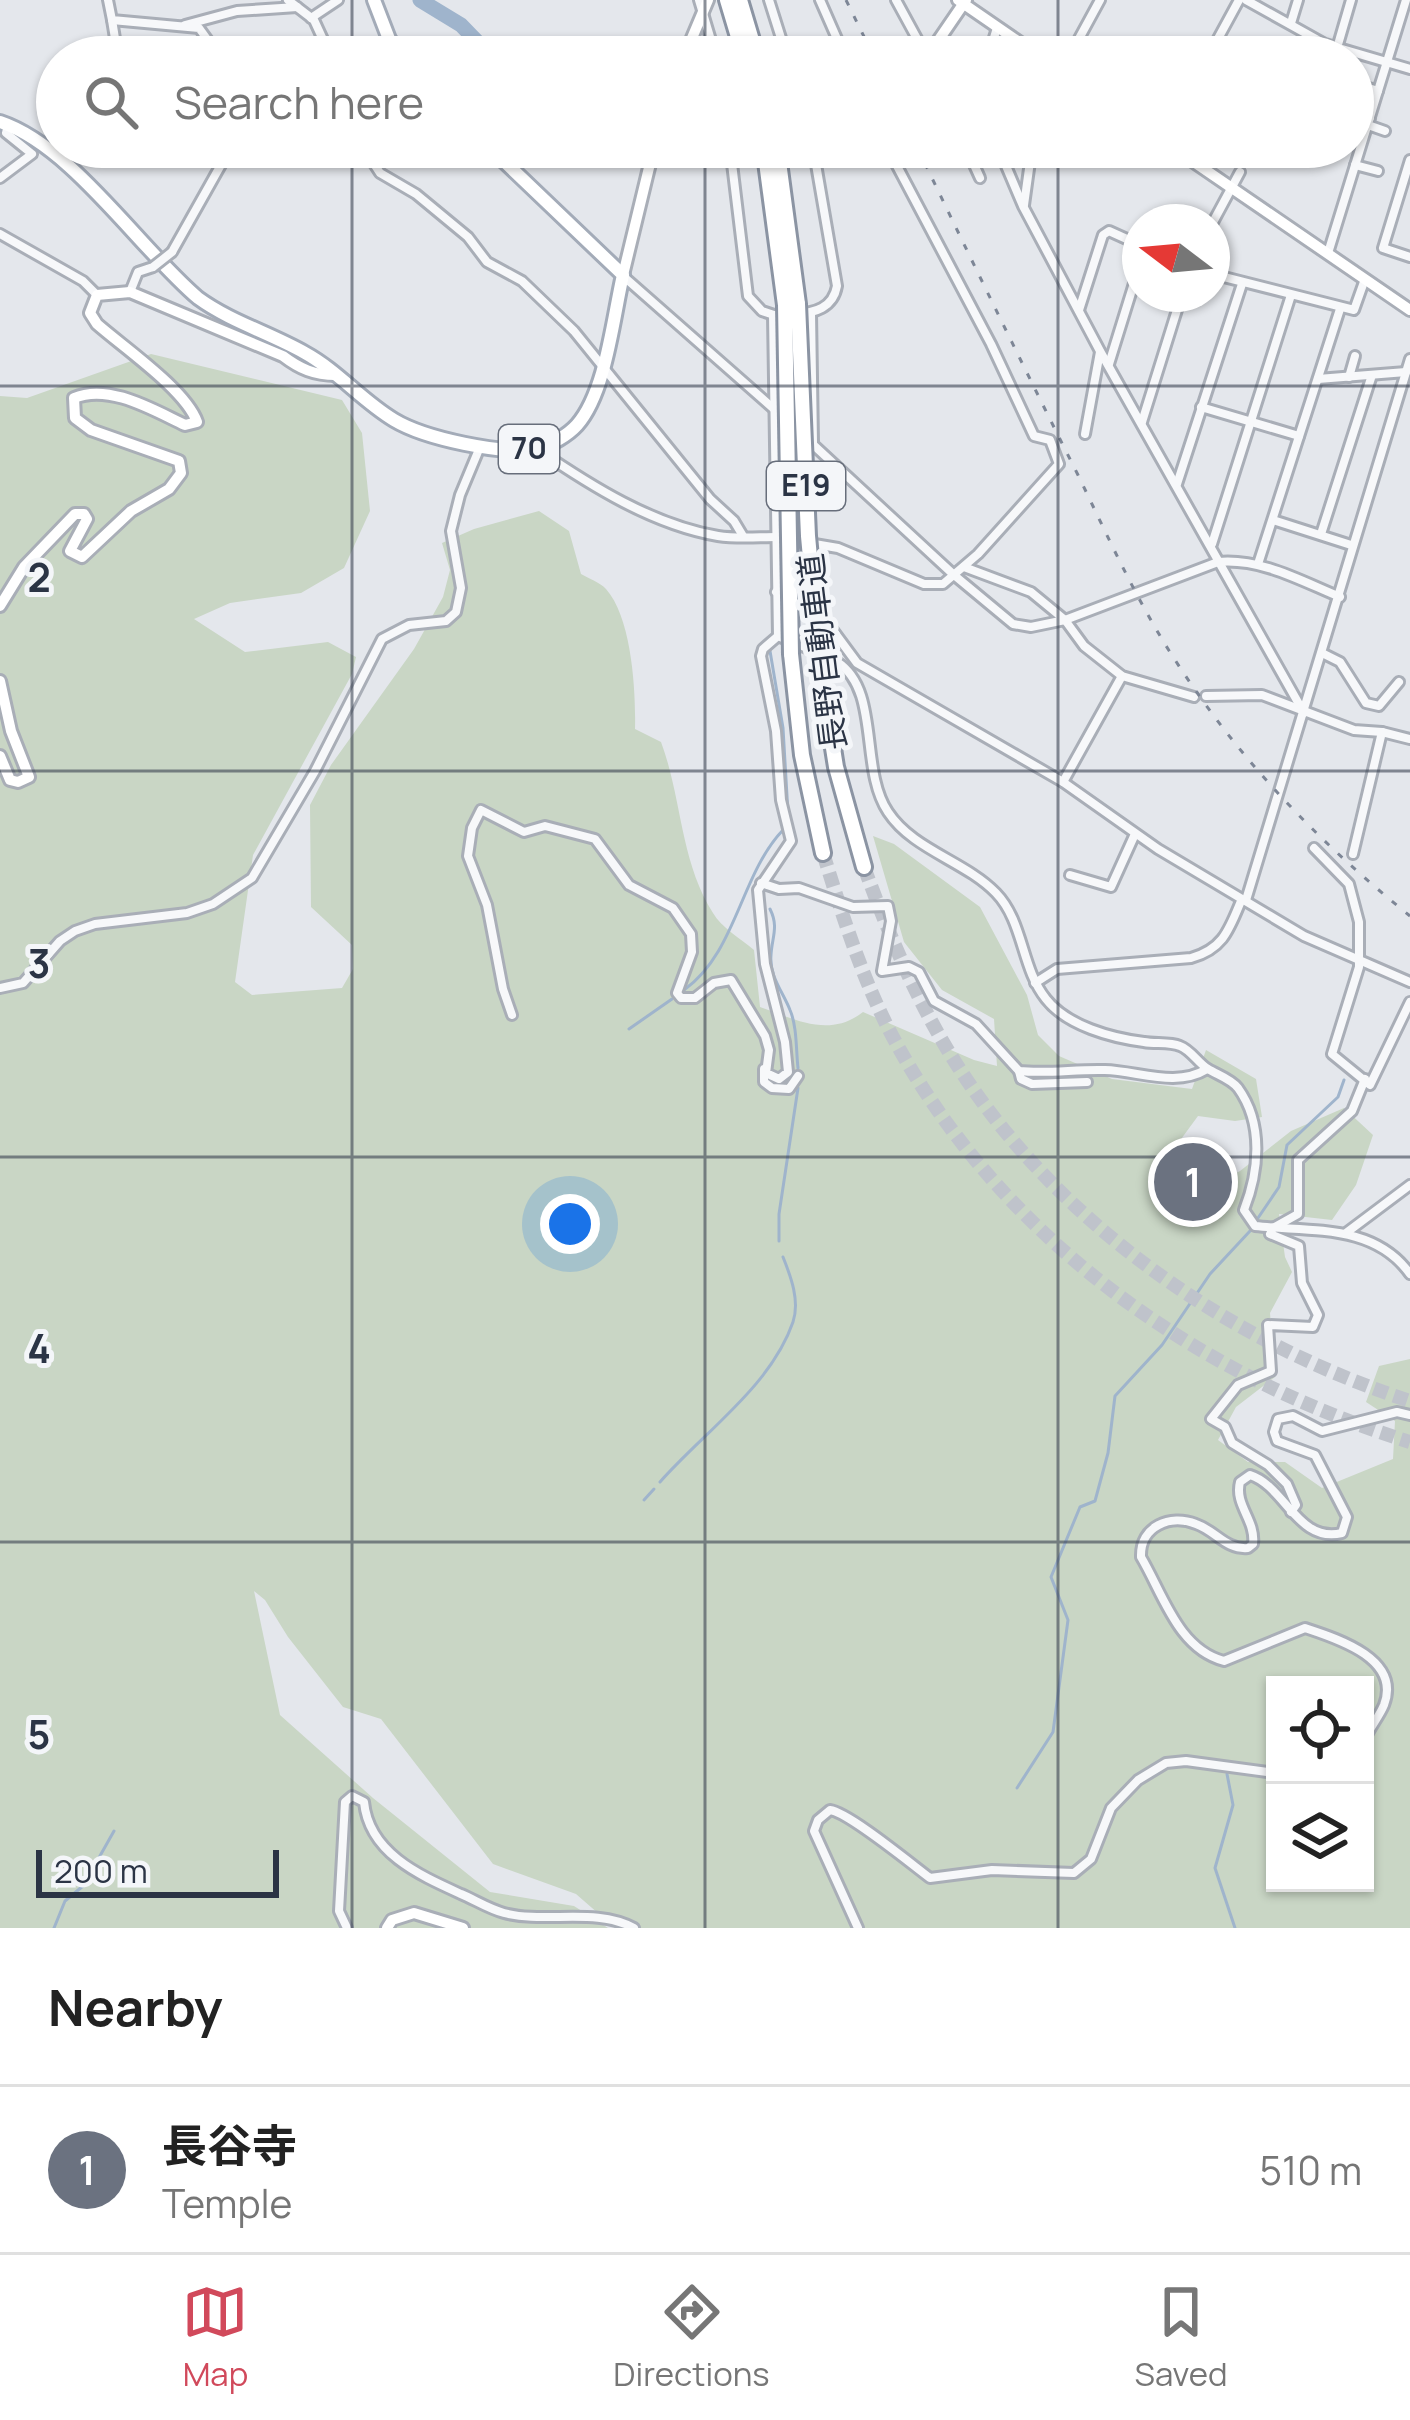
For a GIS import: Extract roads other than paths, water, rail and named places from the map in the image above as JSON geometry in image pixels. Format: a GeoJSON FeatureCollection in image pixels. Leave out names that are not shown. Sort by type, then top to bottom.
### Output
{"type":"FeatureCollection","features":[{"type":"Feature","properties":{"kind":"highway"},"geometry":{"type":"LineString","coordinates":[[734,3],[740,36]]}},
{"type":"Feature","properties":{"kind":"highway"},"geometry":{"type":"LineString","coordinates":[[734,3],[748,36]]}},
{"type":"Feature","properties":{"kind":"highway","name":"長野自動車道"},"geometry":{"type":"LineString","coordinates":[[768,168],[791,309],[790,654],[802,755],[823,853]]}},
{"type":"Feature","properties":{"kind":"highway","name":"長野自動車道"},"geometry":{"type":"LineString","coordinates":[[779,168],[820,666],[836,767],[864,867]]}},
{"type":"Feature","properties":{"kind":"main road"},"geometry":{"type":"LineString","coordinates":[[374,0],[388,36]]}},
{"type":"Feature","properties":{"kind":"main road"},"geometry":{"type":"LineString","coordinates":[[940,36],[962,1],[1009,36]]}},
{"type":"Feature","properties":{"kind":"main road"},"geometry":{"type":"LineString","coordinates":[[692,36],[704,3]]}},
{"type":"Feature","properties":{"kind":"main road","name":"70"},"geometry":{"type":"LineString","coordinates":[[4,123],[36,140]]}},
{"type":"Feature","properties":{"kind":"main road","name":"70"},"geometry":{"type":"LineString","coordinates":[[68,168],[198,298],[304,352],[407,428],[481,446],[537,449],[578,424],[602,368],[623,275]]}},
{"type":"Feature","properties":{"kind":"main road"},"geometry":{"type":"LineString","coordinates":[[512,168],[623,275],[650,168]]}},
{"type":"Feature","properties":{"kind":"main road"},"geometry":{"type":"LineString","coordinates":[[1204,168],[1410,310]]}},
{"type":"Feature","properties":{"kind":"main road"},"geometry":{"type":"LineString","coordinates":[[0,606],[24,568],[72,517],[84,514],[87,519],[70,550],[82,557],[130,511],[169,489],[181,472],[179,461],[91,430],[75,418],[74,398],[88,392],[110,394],[185,424],[197,422],[194,412],[97,324],[91,313],[97,295],[130,292],[283,356],[296,367],[336,375]]}},
{"type":"Feature","properties":{"kind":"main road"},"geometry":{"type":"LineString","coordinates":[[0,682],[11,731],[29,777],[10,780],[0,756]]}},
{"type":"Feature","properties":{"kind":"main road"},"geometry":{"type":"LineString","coordinates":[[387,1928],[392,1920],[414,1913],[463,1928]]}},
{"type":"Feature","properties":{"kind":"street"},"geometry":{"type":"LineString","coordinates":[[108,0],[115,36]]}},
{"type":"Feature","properties":{"kind":"street"},"geometry":{"type":"LineString","coordinates":[[288,0],[311,18],[320,36]]}},
{"type":"Feature","properties":{"kind":"street"},"geometry":{"type":"LineString","coordinates":[[311,18],[338,0]]}},
{"type":"Feature","properties":{"kind":"street"},"geometry":{"type":"LineString","coordinates":[[769,0],[780,36]]}},
{"type":"Feature","properties":{"kind":"street"},"geometry":{"type":"LineString","coordinates":[[820,0],[836,36]]}},
{"type":"Feature","properties":{"kind":"street"},"geometry":{"type":"LineString","coordinates":[[896,0],[916,36]]}},
{"type":"Feature","properties":{"kind":"street"},"geometry":{"type":"LineString","coordinates":[[1081,36],[1100,0]]}},
{"type":"Feature","properties":{"kind":"street"},"geometry":{"type":"LineString","coordinates":[[1221,36],[1242,0],[1312,36]]}},
{"type":"Feature","properties":{"kind":"street"},"geometry":{"type":"LineString","coordinates":[[1292,23],[1298,0]]}},
{"type":"Feature","properties":{"kind":"street"},"geometry":{"type":"LineString","coordinates":[[1340,36],[1351,0]]}},
{"type":"Feature","properties":{"kind":"street"},"geometry":{"type":"LineString","coordinates":[[1374,105],[1406,0]]}},
{"type":"Feature","properties":{"kind":"street"},"geometry":{"type":"LineString","coordinates":[[704,3],[711,36]]}},
{"type":"Feature","properties":{"kind":"street"},"geometry":{"type":"LineString","coordinates":[[184,26],[237,11],[298,8]]}},
{"type":"Feature","properties":{"kind":"street"},"geometry":{"type":"LineString","coordinates":[[112,20],[200,28],[206,36]]}},
{"type":"Feature","properties":{"kind":"street"},"geometry":{"type":"LineString","coordinates":[[995,36],[997,28]]}},
{"type":"Feature","properties":{"kind":"street"},"geometry":{"type":"LineString","coordinates":[[1374,59],[1410,69]]}},
{"type":"Feature","properties":{"kind":"street"},"geometry":{"type":"LineString","coordinates":[[1374,90],[1378,91]]}},
{"type":"Feature","properties":{"kind":"street"},"geometry":{"type":"LineString","coordinates":[[0,178],[32,154],[6,133],[4,123]]}},
{"type":"Feature","properties":{"kind":"street"},"geometry":{"type":"LineString","coordinates":[[1374,125],[1385,131]]}},
{"type":"Feature","properties":{"kind":"street"},"geometry":{"type":"LineString","coordinates":[[1410,160],[1384,248],[1410,257]]}},
{"type":"Feature","properties":{"kind":"street"},"geometry":{"type":"LineString","coordinates":[[130,292],[138,272],[172,252],[219,168]]}},
{"type":"Feature","properties":{"kind":"street"},"geometry":{"type":"LineString","coordinates":[[377,168],[468,237],[487,262],[522,281],[590,348],[743,536]]}},
{"type":"Feature","properties":{"kind":"street"},"geometry":{"type":"LineString","coordinates":[[733,168],[748,296],[752,304],[791,309],[828,304],[837,286],[817,168]]}},
{"type":"Feature","properties":{"kind":"street"},"geometry":{"type":"LineString","coordinates":[[537,449],[659,520],[722,536],[776,537],[838,548],[924,584],[943,584],[1059,464],[1050,440],[1034,436],[898,168]]}},
{"type":"Feature","properties":{"kind":"street"},"geometry":{"type":"LineString","coordinates":[[975,168],[980,178]]}},
{"type":"Feature","properties":{"kind":"street"},"geometry":{"type":"LineString","coordinates":[[1007,168],[1108,366],[1304,713]]}},
{"type":"Feature","properties":{"kind":"street"},"geometry":{"type":"LineString","coordinates":[[1023,206],[1029,168]]}},
{"type":"Feature","properties":{"kind":"street"},"geometry":{"type":"LineString","coordinates":[[1328,253],[1354,168]]}},
{"type":"Feature","properties":{"kind":"street"},"geometry":{"type":"LineString","coordinates":[[1366,168],[1378,171]]}},
{"type":"Feature","properties":{"kind":"street"},"geometry":{"type":"LineString","coordinates":[[1220,204],[1240,172]]}},
{"type":"Feature","properties":{"kind":"street"},"geometry":{"type":"LineString","coordinates":[[1079,312],[1103,235],[1109,231],[1122,237]]}},
{"type":"Feature","properties":{"kind":"street"},"geometry":{"type":"LineString","coordinates":[[0,234],[83,281],[97,295]]}},
{"type":"Feature","properties":{"kind":"street"},"geometry":{"type":"LineString","coordinates":[[0,253],[9,241]]}},
{"type":"Feature","properties":{"kind":"street"},"geometry":{"type":"LineString","coordinates":[[623,275],[1013,624],[1031,627],[1065,620],[1218,562],[1258,564],[1340,597]]}},
{"type":"Feature","properties":{"kind":"street"},"geometry":{"type":"LineString","coordinates":[[1230,280],[1354,310],[1366,278]]}},
{"type":"Feature","properties":{"kind":"street"},"geometry":{"type":"LineString","coordinates":[[1177,486],[1242,284]]}},
{"type":"Feature","properties":{"kind":"street"},"geometry":{"type":"LineString","coordinates":[[1211,545],[1291,295]]}},
{"type":"Feature","properties":{"kind":"street"},"geometry":{"type":"LineString","coordinates":[[778,636],[775,410],[791,309]]}},
{"type":"Feature","properties":{"kind":"street"},"geometry":{"type":"LineString","coordinates":[[791,309],[813,446]]}},
{"type":"Feature","properties":{"kind":"street"},"geometry":{"type":"LineString","coordinates":[[1258,564],[1340,309]]}},
{"type":"Feature","properties":{"kind":"street"},"geometry":{"type":"LineString","coordinates":[[1108,366],[1125,312]]}},
{"type":"Feature","properties":{"kind":"street"},"geometry":{"type":"LineString","coordinates":[[1142,423],[1176,312]]}},
{"type":"Feature","properties":{"kind":"street"},"geometry":{"type":"LineString","coordinates":[[1085,434],[1100,351]]}},
{"type":"Feature","properties":{"kind":"street"},"geometry":{"type":"LineString","coordinates":[[1349,376],[1355,356]]}},
{"type":"Feature","properties":{"kind":"street"},"geometry":{"type":"LineString","coordinates":[[1246,900],[1410,359]]}},
{"type":"Feature","properties":{"kind":"street"},"geometry":{"type":"LineString","coordinates":[[1318,379],[1406,372]]}},
{"type":"Feature","properties":{"kind":"street"},"geometry":{"type":"LineString","coordinates":[[1321,534],[1372,375]]}},
{"type":"Feature","properties":{"kind":"street"},"geometry":{"type":"LineString","coordinates":[[1202,407],[1299,436]]}},
{"type":"Feature","properties":{"kind":"street"},"geometry":{"type":"LineString","coordinates":[[0,988],[23,982],[75,931],[95,924],[187,913],[213,904],[252,878],[315,771],[382,639],[409,625],[446,621],[456,612],[461,589],[451,531],[481,446]]}},
{"type":"Feature","properties":{"kind":"street"},"geometry":{"type":"LineString","coordinates":[[1273,520],[1351,545]]}},
{"type":"Feature","properties":{"kind":"street"},"geometry":{"type":"LineString","coordinates":[[964,567],[1031,592],[1065,620],[1084,646],[1122,676],[1194,697]]}},
{"type":"Feature","properties":{"kind":"street"},"geometry":{"type":"LineString","coordinates":[[776,592],[823,616],[857,663],[1063,782],[1135,834],[1304,936],[1410,982]]}},
{"type":"Feature","properties":{"kind":"street"},"geometry":{"type":"LineString","coordinates":[[766,1069],[779,1079],[790,1065],[765,964],[758,890],[791,842],[761,656],[778,636]]}},
{"type":"Feature","properties":{"kind":"street"},"geometry":{"type":"LineString","coordinates":[[778,636],[837,662],[850,674],[862,693],[870,759],[889,814],[911,836],[967,867],[1008,906],[1035,982],[1048,1003],[1098,1033],[1184,1047],[1207,1069],[1236,1085],[1251,1114],[1257,1153],[1254,1184],[1244,1210],[1255,1226],[1346,1233],[1378,1245],[1410,1274]]}},
{"type":"Feature","properties":{"kind":"street"},"geometry":{"type":"LineString","coordinates":[[1324,654],[1340,662],[1366,704],[1379,706],[1399,682]]}},
{"type":"Feature","properties":{"kind":"street"},"geometry":{"type":"LineString","coordinates":[[1063,782],[1122,676]]}},
{"type":"Feature","properties":{"kind":"street"},"geometry":{"type":"LineString","coordinates":[[1206,696],[1262,695],[1354,730],[1410,739]]}},
{"type":"Feature","properties":{"kind":"street"},"geometry":{"type":"LineString","coordinates":[[1353,854],[1382,732]]}},
{"type":"Feature","properties":{"kind":"street"},"geometry":{"type":"LineString","coordinates":[[512,1015],[487,905],[468,856],[472,828],[481,810],[524,832],[545,826],[595,838],[628,885],[674,908],[691,934],[692,952],[677,993],[681,998],[695,998],[714,983],[731,980],[765,1036],[769,1050],[764,1082],[772,1088],[789,1089],[798,1076]]}},
{"type":"Feature","properties":{"kind":"street"},"geometry":{"type":"LineString","coordinates":[[1070,875],[1111,887],[1135,834]]}},
{"type":"Feature","properties":{"kind":"street"},"geometry":{"type":"LineString","coordinates":[[1314,848],[1349,884],[1358,922],[1359,968],[1332,1054],[1370,1085],[1410,1002]]}},
{"type":"Feature","properties":{"kind":"street"},"geometry":{"type":"LineString","coordinates":[[761,883],[779,889],[799,888],[853,907],[888,906],[891,921],[882,971],[909,968],[919,972],[934,1001],[976,1024],[1019,1070],[1021,1079],[1033,1084],[1087,1082]]}},
{"type":"Feature","properties":{"kind":"street"},"geometry":{"type":"LineString","coordinates":[[1035,982],[1057,970],[1210,953],[1227,936],[1240,902],[1246,900]]}},
{"type":"Feature","properties":{"kind":"street"},"geometry":{"type":"LineString","coordinates":[[1019,1070],[1105,1070],[1176,1079],[1194,1077],[1207,1069]]}},
{"type":"Feature","properties":{"kind":"street"},"geometry":{"type":"LineString","coordinates":[[1291,1512],[1296,1504],[1287,1484],[1268,1465],[1232,1443],[1226,1427],[1211,1419],[1238,1385],[1271,1371],[1268,1325],[1313,1327],[1318,1315],[1302,1283],[1299,1246],[1270,1234],[1298,1214],[1298,1160],[1352,1111],[1365,1079]]}},
{"type":"Feature","properties":{"kind":"street"},"geometry":{"type":"LineString","coordinates":[[1346,1233],[1410,1186]]}},
{"type":"Feature","properties":{"kind":"street"},"geometry":{"type":"LineString","coordinates":[[1374,1722],[1386,1701],[1385,1692],[1376,1666],[1356,1646],[1305,1628],[1224,1661],[1197,1650],[1174,1620],[1142,1557],[1143,1539],[1163,1521],[1198,1524],[1234,1547],[1248,1548],[1254,1530],[1238,1493],[1240,1482],[1250,1475],[1267,1483],[1291,1512],[1319,1532],[1332,1535],[1345,1530],[1347,1517],[1316,1455],[1277,1441],[1278,1419],[1293,1416],[1322,1431],[1385,1414],[1410,1414]]}},
{"type":"Feature","properties":{"kind":"street"},"geometry":{"type":"LineString","coordinates":[[858,1928],[814,1831],[830,1810],[854,1819],[930,1878],[992,1870],[1060,1875],[1082,1868],[1091,1859],[1111,1808],[1138,1780],[1166,1763],[1186,1761],[1266,1772]]}},
{"type":"Feature","properties":{"kind":"street"},"geometry":{"type":"LineString","coordinates":[[347,1928],[339,1911],[345,1802],[352,1796],[364,1802],[366,1825],[397,1859],[421,1876],[506,1914],[616,1921],[634,1928]]}},
{"type":"Feature","properties":{"kind":"waterway"},"geometry":{"type":"LineString","coordinates":[[420,0],[472,36]]}},
{"type":"Feature","properties":{"kind":"waterway"},"geometry":{"type":"LineString","coordinates":[[782,551],[782,626]]}},
{"type":"Feature","properties":{"kind":"waterway"},"geometry":{"type":"LineString","coordinates":[[770,651],[783,728],[788,813]]}},
{"type":"Feature","properties":{"kind":"waterway"},"geometry":{"type":"LineString","coordinates":[[684,990],[716,955],[757,869],[783,830]]}},
{"type":"Feature","properties":{"kind":"waterway"},"geometry":{"type":"LineString","coordinates":[[770,909],[775,927],[772,970],[792,1016],[798,1068]]}},
{"type":"Feature","properties":{"kind":"waterway"},"geometry":{"type":"LineString","coordinates":[[629,1029],[672,999]]}},
{"type":"Feature","properties":{"kind":"waterway"},"geometry":{"type":"LineString","coordinates":[[1258,1218],[1279,1187],[1287,1145],[1338,1097],[1344,1080]]}},
{"type":"Feature","properties":{"kind":"waterway"},"geometry":{"type":"LineString","coordinates":[[779,1241],[798,1088]]}},
{"type":"Feature","properties":{"kind":"waterway"},"geometry":{"type":"LineString","coordinates":[[1017,1788],[1053,1732],[1068,1620],[1051,1577],[1080,1507],[1095,1501],[1108,1453],[1115,1396],[1162,1345],[1210,1274],[1250,1231]]}},
{"type":"Feature","properties":{"kind":"waterway"},"geometry":{"type":"LineString","coordinates":[[660,1482],[753,1388],[783,1345],[796,1306],[783,1257]]}},
{"type":"Feature","properties":{"kind":"waterway"},"geometry":{"type":"LineString","coordinates":[[644,1500],[654,1489]]}},
{"type":"Feature","properties":{"kind":"waterway"},"geometry":{"type":"LineString","coordinates":[[1227,1774],[1233,1805],[1215,1868],[1235,1928]]}},
{"type":"Feature","properties":{"kind":"waterway"},"geometry":{"type":"LineString","coordinates":[[54,1928],[65,1901],[83,1886],[114,1831]]}},
{"type":"Feature","properties":{"kind":"tunnel"},"geometry":{"type":"LineString","coordinates":[[823,853],[863,972],[895,1041],[939,1113],[991,1178],[1049,1238],[1182,1339],[1331,1414],[1410,1442]]}},
{"type":"Feature","properties":{"kind":"tunnel"},"geometry":{"type":"LineString","coordinates":[[864,867],[905,969],[943,1042],[998,1123],[1046,1177],[1098,1226],[1215,1311],[1278,1347],[1410,1401]]}},
{"type":"Feature","properties":{"kind":"railway"},"geometry":{"type":"LineString","coordinates":[[846,0],[864,36]]}},
{"type":"Feature","properties":{"kind":"railway"},"geometry":{"type":"LineString","coordinates":[[927,168],[1166,646],[1231,738],[1286,802],[1410,916]]}},
{"type":"Feature","properties":{"kind":"place","name":"長谷寺"},"geometry":{"type":"Point","coordinates":[1193,1182]}}]}
